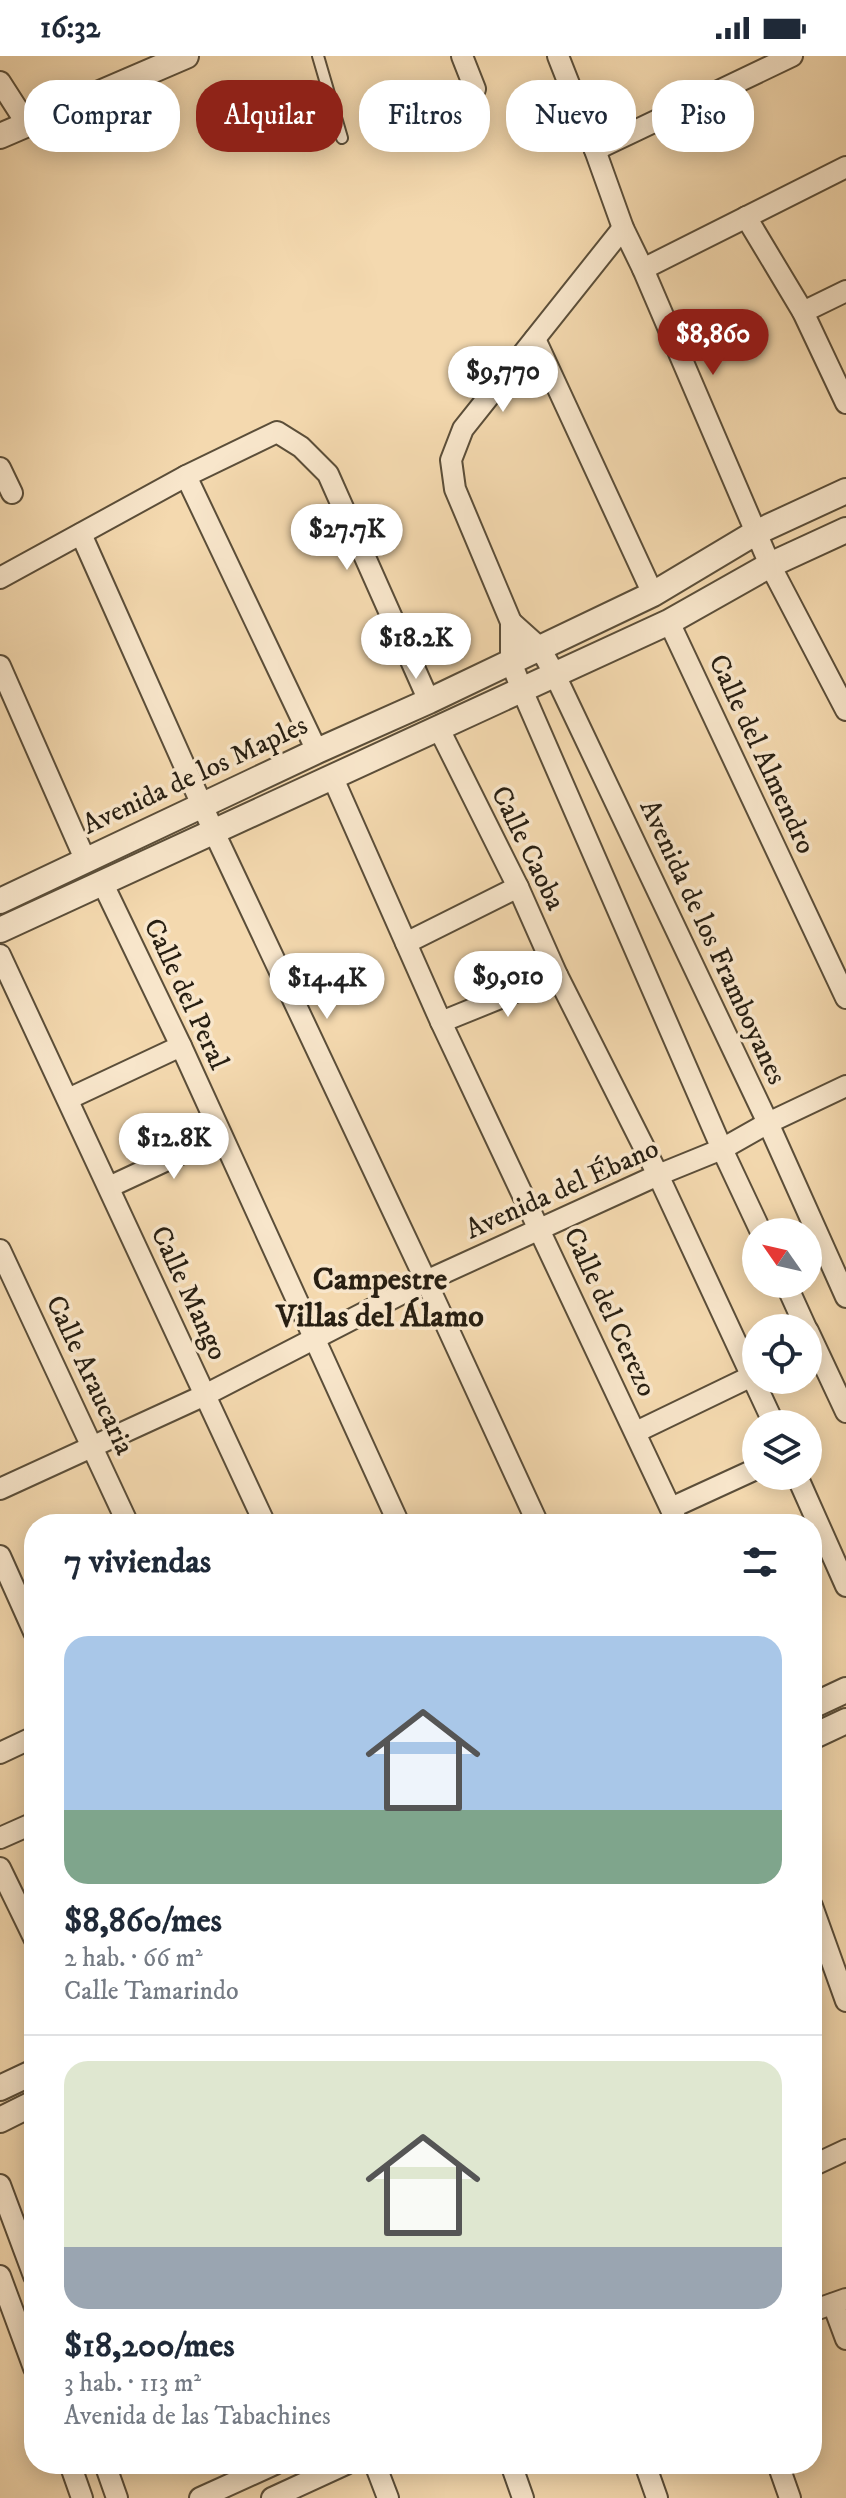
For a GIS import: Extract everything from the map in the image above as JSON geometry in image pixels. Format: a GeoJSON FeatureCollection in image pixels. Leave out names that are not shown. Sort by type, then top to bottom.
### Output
{"type":"FeatureCollection","features":[{"type":"Feature","properties":{"kind":"street"},"geometry":{"type":"LineString","coordinates":[[116,80],[153,62],[186,56]]}},
{"type":"Feature","properties":{"kind":"street"},"geometry":{"type":"LineString","coordinates":[[462,56],[471,80]]}},
{"type":"Feature","properties":{"kind":"street"},"geometry":{"type":"LineString","coordinates":[[558,56],[567,80]]}},
{"type":"Feature","properties":{"kind":"street"},"geometry":{"type":"LineString","coordinates":[[636,130],[792,56]]}},
{"type":"Feature","properties":{"kind":"street"},"geometry":{"type":"LineString","coordinates":[[0,82],[24,119]]}},
{"type":"Feature","properties":{"kind":"street"},"geometry":{"type":"LineString","coordinates":[[0,136],[24,125]]}},
{"type":"Feature","properties":{"kind":"street"},"geometry":{"type":"LineString","coordinates":[[596,152],[623,228],[755,533],[846,710]]}},
{"type":"Feature","properties":{"kind":"street"},"geometry":{"type":"LineString","coordinates":[[643,269],[846,167]]}},
{"type":"Feature","properties":{"kind":"street"},"geometry":{"type":"LineString","coordinates":[[746,217],[803,312],[846,403]]}},
{"type":"Feature","properties":{"kind":"street","name":"Avenida de los Framboyanes"},"geometry":{"type":"LineString","coordinates":[[623,228],[463,429],[451,460],[455,489],[511,622],[511,662],[522,690],[754,1218]]}},
{"type":"Feature","properties":{"kind":"street"},"geometry":{"type":"LineString","coordinates":[[803,312],[846,291]]}},
{"type":"Feature","properties":{"kind":"street"},"geometry":{"type":"LineString","coordinates":[[535,339],[653,594]]}},
{"type":"Feature","properties":{"kind":"street"},"geometry":{"type":"LineString","coordinates":[[0,578],[186,476],[277,432],[301,447],[328,474],[429,701]]}},
{"type":"Feature","properties":{"kind":"street"},"geometry":{"type":"LineString","coordinates":[[0,468],[12,493]]}},
{"type":"Feature","properties":{"kind":"street"},"geometry":{"type":"LineString","coordinates":[[186,476],[317,751]]}},
{"type":"Feature","properties":{"kind":"street","name":"Avenida de los Maples"},"geometry":{"type":"LineString","coordinates":[[0,901],[653,594],[755,533],[846,491]]}},
{"type":"Feature","properties":{"kind":"street","name":"Avenida de los Maples"},"geometry":{"type":"LineString","coordinates":[[0,930],[669,622],[770,565],[846,530]]}},
{"type":"Feature","properties":{"kind":"street"},"geometry":{"type":"LineString","coordinates":[[81,534],[214,832],[533,1514]]}},
{"type":"Feature","properties":{"kind":"street","name":"Avenida de los Framboyanes"},"geometry":{"type":"LineString","coordinates":[[511,622],[540,648],[555,675],[768,1123],[846,1297]]}},
{"type":"Feature","properties":{"kind":"street","name":"Calle del Almendro"},"geometry":{"type":"LineString","coordinates":[[669,622],[846,998]]}},
{"type":"Feature","properties":{"kind":"street"},"geometry":{"type":"LineString","coordinates":[[0,666],[85,859]]}},
{"type":"Feature","properties":{"kind":"street","name":"Calle Caoba"},"geometry":{"type":"LineString","coordinates":[[439,729],[518,887],[557,975],[658,1175],[742,1355]]}},
{"type":"Feature","properties":{"kind":"street","name":"Calle del Cerezo"},"geometry":{"type":"LineString","coordinates":[[332,776],[441,1022],[673,1514]]}},
{"type":"Feature","properties":{"kind":"street","name":"Calle del Peral"},"geometry":{"type":"LineString","coordinates":[[102,882],[181,1046],[395,1514]]}},
{"type":"Feature","properties":{"kind":"street"},"geometry":{"type":"LineString","coordinates":[[406,943],[518,887]]}},
{"type":"Feature","properties":{"kind":"street","name":"Calle Mango"},"geometry":{"type":"LineString","coordinates":[[0,955],[260,1514]]}},
{"type":"Feature","properties":{"kind":"street"},"geometry":{"type":"LineString","coordinates":[[441,1022],[557,975]]}},
{"type":"Feature","properties":{"kind":"street"},"geometry":{"type":"LineString","coordinates":[[68,1099],[181,1046]]}},
{"type":"Feature","properties":{"kind":"street","name":"Avenida del Ébano"},"geometry":{"type":"LineString","coordinates":[[0,1489],[205,1395],[426,1281],[722,1149],[846,1086]]}},
{"type":"Feature","properties":{"kind":"street"},"geometry":{"type":"LineString","coordinates":[[109,1187],[221,1135]]}},
{"type":"Feature","properties":{"kind":"street","name":"Calle Araucaria"},"geometry":{"type":"LineString","coordinates":[[0,1250],[124,1514]]}},
{"type":"Feature","properties":{"kind":"street"},"geometry":{"type":"LineString","coordinates":[[822,1362],[846,1412]]}},
{"type":"Feature","properties":{"kind":"street"},"geometry":{"type":"LineString","coordinates":[[636,1432],[742,1381]]}},
{"type":"Feature","properties":{"kind":"street"},"geometry":{"type":"LineString","coordinates":[[677,1514],[742,1477]]}},
{"type":"Feature","properties":{"kind":"street"},"geometry":{"type":"LineString","coordinates":[[803,1490],[814,1514]]}},
{"type":"Feature","properties":{"kind":"street"},"geometry":{"type":"LineString","coordinates":[[822,1532],[846,1586]]}},
{"type":"Feature","properties":{"kind":"street"},"geometry":{"type":"LineString","coordinates":[[0,1556],[24,1610]]}},
{"type":"Feature","properties":{"kind":"street"},"geometry":{"type":"LineString","coordinates":[[822,1701],[846,1690]]}},
{"type":"Feature","properties":{"kind":"street"},"geometry":{"type":"LineString","coordinates":[[822,1732],[846,1721]]}},
{"type":"Feature","properties":{"kind":"street"},"geometry":{"type":"LineString","coordinates":[[0,1753],[24,1742]]}},
{"type":"Feature","properties":{"kind":"street"},"geometry":{"type":"LineString","coordinates":[[0,1838],[24,1827]]}},
{"type":"Feature","properties":{"kind":"street"},"geometry":{"type":"LineString","coordinates":[[0,1868],[24,1917]]}},
{"type":"Feature","properties":{"kind":"street"},"geometry":{"type":"LineString","coordinates":[[822,1934],[846,2001]]}},
{"type":"Feature","properties":{"kind":"street"},"geometry":{"type":"LineString","coordinates":[[0,2088],[24,2077]]}},
{"type":"Feature","properties":{"kind":"street"},"geometry":{"type":"LineString","coordinates":[[0,2120],[24,2108]]}},
{"type":"Feature","properties":{"kind":"street"},"geometry":{"type":"LineString","coordinates":[[822,2161],[846,2150]]}},
{"type":"Feature","properties":{"kind":"street"},"geometry":{"type":"LineString","coordinates":[[0,2185],[24,2249]]}},
{"type":"Feature","properties":{"kind":"street"},"geometry":{"type":"LineString","coordinates":[[0,2276],[24,2341]]}},
{"type":"Feature","properties":{"kind":"street"},"geometry":{"type":"LineString","coordinates":[[840,2302],[846,2339]]}},
{"type":"Feature","properties":{"kind":"street"},"geometry":{"type":"LineString","coordinates":[[74,2474],[82,2498]]}},
{"type":"Feature","properties":{"kind":"street"},"geometry":{"type":"LineString","coordinates":[[109,2474],[117,2498]]}},
{"type":"Feature","properties":{"kind":"street"},"geometry":{"type":"LineString","coordinates":[[200,2498],[235,2474]]}},
{"type":"Feature","properties":{"kind":"street"},"geometry":{"type":"LineString","coordinates":[[272,2498],[324,2474]]}},
{"type":"Feature","properties":{"kind":"street"},"geometry":{"type":"LineString","coordinates":[[379,2474],[388,2498]]}},
{"type":"Feature","properties":{"kind":"street"},"geometry":{"type":"LineString","coordinates":[[515,2474],[523,2498]]}},
{"type":"Feature","properties":{"kind":"street"},"geometry":{"type":"LineString","coordinates":[[649,2474],[657,2498]]}},
{"type":"Feature","properties":{"kind":"street"},"geometry":{"type":"LineString","coordinates":[[782,2474],[790,2498]]}},
{"type":"Feature","properties":{"kind":"lane"},"geometry":{"type":"LineString","coordinates":[[318,56],[325,80]]}},
{"type":"Feature","properties":{"kind":"district","name":"Campestre Villas del Álamo"},"geometry":{"type":"Point","coordinates":[380,1298]}}]}
